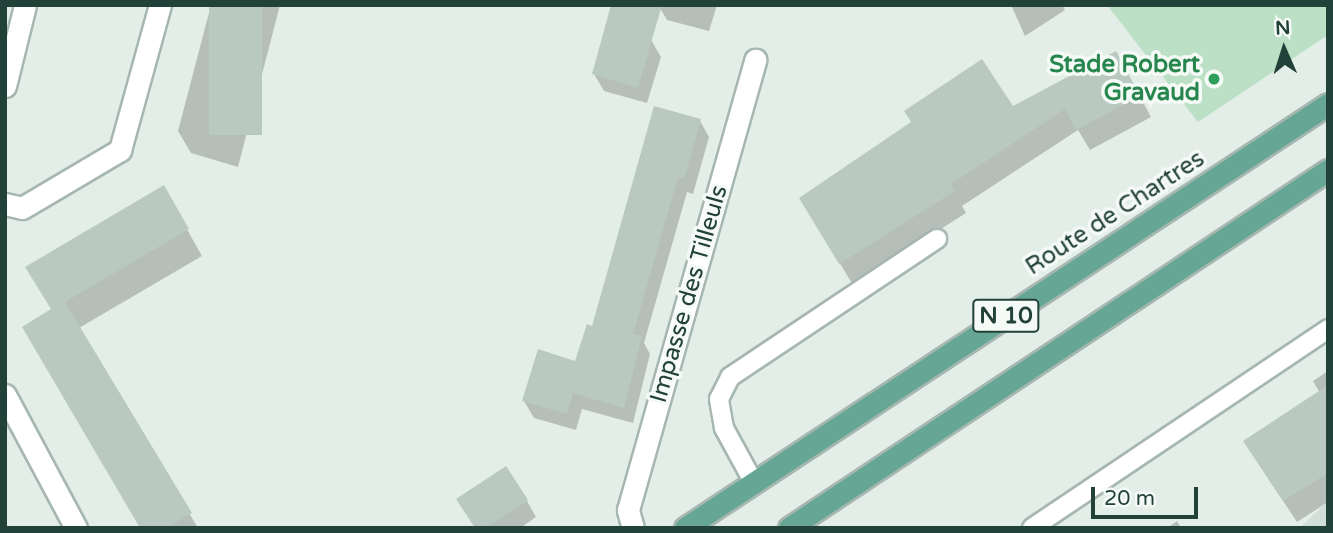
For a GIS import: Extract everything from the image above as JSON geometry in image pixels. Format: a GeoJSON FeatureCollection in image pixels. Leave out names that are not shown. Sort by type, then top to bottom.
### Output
{"type":"FeatureCollection","features":[{"type":"Feature","properties":{"kind":"main road","name":"Route de Chartres"},"geometry":{"type":"LineString","coordinates":[[685,528],[1328,104]]}},
{"type":"Feature","properties":{"kind":"main road","name":"N 10"},"geometry":{"type":"LineString","coordinates":[[789,528],[1328,170]]}},
{"type":"Feature","properties":{"kind":"street"},"geometry":{"type":"LineString","coordinates":[[5,86],[25,5]]}},
{"type":"Feature","properties":{"kind":"street"},"geometry":{"type":"LineString","coordinates":[[5,204],[22,208],[120,150],[160,5]]}},
{"type":"Feature","properties":{"kind":"street","name":"Impasse des Tilleuls"},"geometry":{"type":"LineString","coordinates":[[633,528],[628,510],[755,60]]}},
{"type":"Feature","properties":{"kind":"street"},"geometry":{"type":"LineString","coordinates":[[5,395],[76,528]]}},
{"type":"Feature","properties":{"kind":"lane"},"geometry":{"type":"LineString","coordinates":[[754,482],[724,428],[719,399],[730,377],[937,239]]}},
{"type":"Feature","properties":{"kind":"lane"},"geometry":{"type":"LineString","coordinates":[[1032,528],[1328,329]]}},
{"type":"Feature","properties":{"kind":"shaded area"},"geometry":{"type":"Polygon","coordinates":[[[1328,501],[1328,528],[1300,528],[1328,501]]]}},
{"type":"Feature","properties":{"kind":"green space","name":"Stade Robert Gravaud"},"geometry":{"type":"Polygon","coordinates":[[[1107,5],[1328,5],[1328,35],[1198,122],[1107,5]]]}},
{"type":"Feature","properties":{"kind":"building"},"geometry":{"type":"Polygon","coordinates":[[[209,5],[262,5],[262,135],[209,135],[209,5]]]}},
{"type":"Feature","properties":{"kind":"building"},"geometry":{"type":"Polygon","coordinates":[[[611,5],[662,5],[638,88],[592,74],[611,5]]]}},
{"type":"Feature","properties":{"kind":"building"},"geometry":{"type":"Polygon","coordinates":[[[1116,51],[1140,96],[1076,130],[1065,109],[951,184],[955,191],[839,264],[799,198],[911,122],[904,111],[982,59],[1013,106],[1116,51]]]}},
{"type":"Feature","properties":{"kind":"building"},"geometry":{"type":"Polygon","coordinates":[[[654,106],[701,119],[684,179],[678,177],[633,334],[642,336],[624,408],[573,393],[567,414],[522,401],[538,349],[575,361],[587,324],[592,326],[654,106]]]}},
{"type":"Feature","properties":{"kind":"building"},"geometry":{"type":"Polygon","coordinates":[[[164,185],[189,229],[65,302],[192,513],[166,528],[140,528],[22,327],[51,309],[25,267],[164,185]]]}},
{"type":"Feature","properties":{"kind":"building"},"geometry":{"type":"Polygon","coordinates":[[[1328,385],[1328,473],[1283,501],[1243,441],[1328,385]]]}},
{"type":"Feature","properties":{"kind":"building"},"geometry":{"type":"Polygon","coordinates":[[[506,466],[528,500],[486,528],[475,528],[456,499],[506,466]]]}},
{"type":"Feature","properties":{"kind":"place","name":"Stade Robert Gravaud"},"geometry":{"type":"Point","coordinates":[1214,79]}}]}
